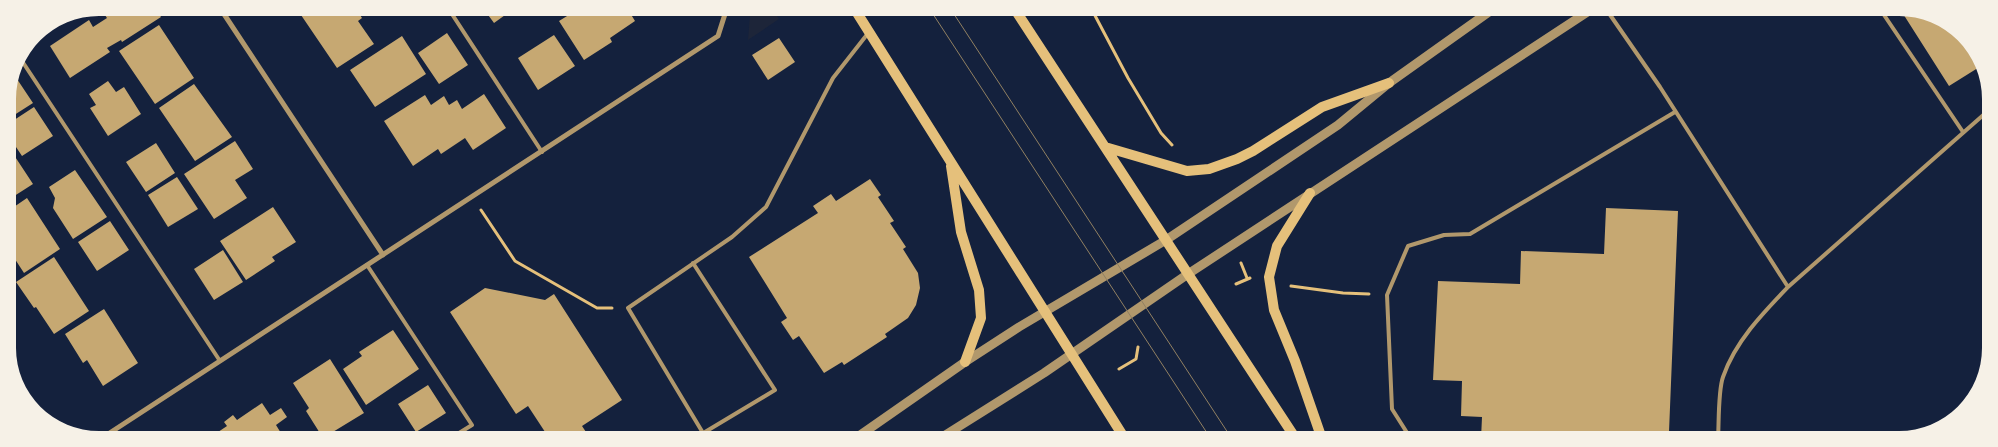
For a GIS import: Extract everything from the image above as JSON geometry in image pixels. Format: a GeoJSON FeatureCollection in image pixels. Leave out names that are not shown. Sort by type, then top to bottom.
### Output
{"type":"FeatureCollection","features":[{"type":"Feature","properties":{"kind":"main road"},"geometry":{"type":"LineString","coordinates":[[859,16],[1120,431]]}},
{"type":"Feature","properties":{"kind":"main road"},"geometry":{"type":"LineString","coordinates":[[1019,16],[1291,431]]}},
{"type":"Feature","properties":{"kind":"main road"},"geometry":{"type":"LineString","coordinates":[[1105,147],[1186,171],[1209,168],[1237,159],[1253,151],[1322,106],[1389,83]]}},
{"type":"Feature","properties":{"kind":"main road"},"geometry":{"type":"LineString","coordinates":[[951,162],[961,232],[979,290],[981,318],[965,362]]}},
{"type":"Feature","properties":{"kind":"main road"},"geometry":{"type":"LineString","coordinates":[[1310,193],[1277,246],[1269,277],[1274,310],[1295,361],[1319,431]]}},
{"type":"Feature","properties":{"kind":"street"},"geometry":{"type":"LineString","coordinates":[[225,16],[383,254]]}},
{"type":"Feature","properties":{"kind":"street"},"geometry":{"type":"LineString","coordinates":[[113,431],[718,36],[724,16]]}},
{"type":"Feature","properties":{"kind":"street"},"geometry":{"type":"LineString","coordinates":[[866,431],[965,362],[1166,240],[1338,125],[1389,83],[1483,16]]}},
{"type":"Feature","properties":{"kind":"street"},"geometry":{"type":"LineString","coordinates":[[951,431],[1038,378],[1188,274],[1581,16]]}},
{"type":"Feature","properties":{"kind":"lane"},"geometry":{"type":"LineString","coordinates":[[453,16],[542,152]]}},
{"type":"Feature","properties":{"kind":"lane"},"geometry":{"type":"LineString","coordinates":[[1611,16],[1788,287]]}},
{"type":"Feature","properties":{"kind":"lane"},"geometry":{"type":"LineString","coordinates":[[1885,16],[1963,132]]}},
{"type":"Feature","properties":{"kind":"lane"},"geometry":{"type":"LineString","coordinates":[[702,431],[628,308],[732,237],[766,207],[833,78],[869,32]]}},
{"type":"Feature","properties":{"kind":"lane"},"geometry":{"type":"LineString","coordinates":[[24,64],[220,361]]}},
{"type":"Feature","properties":{"kind":"lane"},"geometry":{"type":"LineString","coordinates":[[1406,431],[1392,409],[1387,295],[1408,246],[1444,235],[1470,234],[1675,112]]}},
{"type":"Feature","properties":{"kind":"lane"},"geometry":{"type":"LineString","coordinates":[[1719,431],[1722,379],[1738,345],[1761,315],[1788,287],[1982,116]]}},
{"type":"Feature","properties":{"kind":"lane"},"geometry":{"type":"LineString","coordinates":[[694,263],[775,390],[706,431]]}},
{"type":"Feature","properties":{"kind":"lane"},"geometry":{"type":"LineString","coordinates":[[367,265],[472,425],[462,431]]}},
{"type":"Feature","properties":{"kind":"path"},"geometry":{"type":"LineString","coordinates":[[1095,16],[1128,78],[1161,133],[1172,144],[1180,148]]}},
{"type":"Feature","properties":{"kind":"path"},"geometry":{"type":"LineString","coordinates":[[472,197],[515,261],[597,308],[628,308]]}},
{"type":"Feature","properties":{"kind":"path"},"geometry":{"type":"LineString","coordinates":[[1241,263],[1247,278]]}},
{"type":"Feature","properties":{"kind":"path"},"geometry":{"type":"LineString","coordinates":[[1236,284],[1247,278],[1256,278]]}},
{"type":"Feature","properties":{"kind":"path"},"geometry":{"type":"LineString","coordinates":[[1292,286],[1343,293],[1387,295]]}},
{"type":"Feature","properties":{"kind":"path"},"geometry":{"type":"LineString","coordinates":[[1119,368],[1136,360],[1138,347]]}},
{"type":"Feature","properties":{"kind":"shaded area"},"geometry":{"type":"Polygon","coordinates":[[[750,16],[777,16],[779,19],[748,40],[750,16]]]}},
{"type":"Feature","properties":{"kind":"building"},"geometry":{"type":"Polygon","coordinates":[[[106,16],[161,17],[122,42],[121,40],[107,48],[110,52],[70,78],[50,46],[89,20],[93,27],[107,18],[106,16]]]}},
{"type":"Feature","properties":{"kind":"building"},"geometry":{"type":"Polygon","coordinates":[[[302,16],[361,16],[362,18],[358,21],[374,44],[337,68],[302,16]]]}},
{"type":"Feature","properties":{"kind":"building"},"geometry":{"type":"Polygon","coordinates":[[[489,16],[504,16],[494,23],[489,16]]]}},
{"type":"Feature","properties":{"kind":"building"},"geometry":{"type":"Polygon","coordinates":[[[567,16],[632,16],[635,21],[610,38],[612,42],[584,60],[559,21],[567,16]]]}},
{"type":"Feature","properties":{"kind":"building"},"geometry":{"type":"Polygon","coordinates":[[[1905,17],[1915,18],[1940,27],[1965,49],[1976,69],[1949,86],[1905,17]]]}},
{"type":"Feature","properties":{"kind":"building"},"geometry":{"type":"Polygon","coordinates":[[[159,25],[194,78],[155,104],[119,51],[159,25]]]}},
{"type":"Feature","properties":{"kind":"building"},"geometry":{"type":"Polygon","coordinates":[[[447,33],[468,65],[439,84],[418,53],[447,33]]]}},
{"type":"Feature","properties":{"kind":"building"},"geometry":{"type":"Polygon","coordinates":[[[554,35],[575,66],[538,90],[518,58],[554,35]]]}},
{"type":"Feature","properties":{"kind":"building"},"geometry":{"type":"Polygon","coordinates":[[[402,36],[426,74],[375,107],[350,70],[402,36]]]}},
{"type":"Feature","properties":{"kind":"building"},"geometry":{"type":"Polygon","coordinates":[[[779,38],[795,62],[768,80],[752,55],[779,38]]]}},
{"type":"Feature","properties":{"kind":"building"},"geometry":{"type":"Polygon","coordinates":[[[19,81],[33,103],[16,114],[16,94],[19,81]]]}},
{"type":"Feature","properties":{"kind":"building"},"geometry":{"type":"Polygon","coordinates":[[[108,81],[116,92],[124,87],[141,114],[108,136],[90,108],[96,105],[89,94],[108,81]]]}},
{"type":"Feature","properties":{"kind":"building"},"geometry":{"type":"Polygon","coordinates":[[[194,84],[232,137],[195,161],[159,108],[194,84]]]}},
{"type":"Feature","properties":{"kind":"building"},"geometry":{"type":"Polygon","coordinates":[[[484,94],[506,128],[473,150],[465,138],[441,154],[438,149],[413,166],[384,121],[425,95],[431,105],[444,96],[449,105],[457,100],[462,109],[484,94]]]}},
{"type":"Feature","properties":{"kind":"building"},"geometry":{"type":"Polygon","coordinates":[[[34,107],[53,136],[22,156],[16,147],[16,119],[34,107]]]}},
{"type":"Feature","properties":{"kind":"building"},"geometry":{"type":"Polygon","coordinates":[[[235,141],[253,169],[235,180],[247,198],[214,219],[184,174],[235,141]]]}},
{"type":"Feature","properties":{"kind":"building"},"geometry":{"type":"Polygon","coordinates":[[[156,143],[175,173],[146,192],[126,162],[156,143]]]}},
{"type":"Feature","properties":{"kind":"building"},"geometry":{"type":"Polygon","coordinates":[[[16,158],[33,184],[16,195],[16,158]]]}},
{"type":"Feature","properties":{"kind":"building"},"geometry":{"type":"Polygon","coordinates":[[[75,170],[107,217],[73,239],[53,208],[55,198],[49,187],[75,170]]]}},
{"type":"Feature","properties":{"kind":"building"},"geometry":{"type":"Polygon","coordinates":[[[177,177],[198,209],[168,227],[148,195],[177,177]]]}},
{"type":"Feature","properties":{"kind":"building"},"geometry":{"type":"Polygon","coordinates":[[[870,179],[881,195],[878,197],[894,221],[890,223],[906,247],[903,249],[918,273],[920,288],[916,305],[908,318],[885,334],[887,337],[844,365],[842,362],[824,373],[799,336],[793,340],[781,322],[787,318],[749,257],[818,213],[813,206],[831,194],[836,201],[870,179]]]}},
{"type":"Feature","properties":{"kind":"building"},"geometry":{"type":"Polygon","coordinates":[[[27,198],[60,249],[24,273],[16,261],[16,206],[27,198]]]}},
{"type":"Feature","properties":{"kind":"building"},"geometry":{"type":"Polygon","coordinates":[[[273,207],[296,242],[272,257],[275,261],[246,280],[220,241],[273,207]]]}},
{"type":"Feature","properties":{"kind":"building"},"geometry":{"type":"Polygon","coordinates":[[[1606,208],[1678,211],[1669,431],[1481,431],[1482,417],[1461,416],[1462,381],[1433,380],[1438,281],[1520,284],[1521,251],[1604,254],[1606,208]]]}},
{"type":"Feature","properties":{"kind":"building"},"geometry":{"type":"Polygon","coordinates":[[[110,221],[129,250],[97,271],[78,242],[110,221]]]}},
{"type":"Feature","properties":{"kind":"building"},"geometry":{"type":"Polygon","coordinates":[[[223,250],[243,282],[214,300],[194,269],[223,250]]]}},
{"type":"Feature","properties":{"kind":"building"},"geometry":{"type":"Polygon","coordinates":[[[54,257],[89,311],[54,334],[16,282],[54,257]]]}},
{"type":"Feature","properties":{"kind":"building"},"geometry":{"type":"Polygon","coordinates":[[[485,288],[545,300],[554,294],[622,400],[582,426],[585,431],[544,431],[528,406],[516,414],[450,312],[485,288]]]}},
{"type":"Feature","properties":{"kind":"building"},"geometry":{"type":"Polygon","coordinates":[[[104,309],[138,363],[103,386],[87,360],[83,363],[65,334],[104,309]]]}},
{"type":"Feature","properties":{"kind":"building"},"geometry":{"type":"Polygon","coordinates":[[[393,330],[419,369],[366,405],[343,369],[362,356],[359,352],[393,330]]]}},
{"type":"Feature","properties":{"kind":"building"},"geometry":{"type":"Polygon","coordinates":[[[330,359],[364,413],[334,431],[319,431],[306,411],[309,408],[293,383],[330,359]]]}},
{"type":"Feature","properties":{"kind":"building"},"geometry":{"type":"Polygon","coordinates":[[[428,385],[446,413],[415,431],[398,404],[428,385]]]}},
{"type":"Feature","properties":{"kind":"building"},"geometry":{"type":"Polygon","coordinates":[[[262,403],[270,415],[281,408],[287,417],[276,425],[280,431],[220,431],[227,426],[224,422],[233,415],[237,420],[262,403]]]}},
{"type":"Feature","properties":{"kind":"tram line"},"geometry":{"type":"LineString","coordinates":[[934,16],[1206,431]]}},
{"type":"Feature","properties":{"kind":"tram line"},"geometry":{"type":"LineString","coordinates":[[955,16],[1227,431]]}}]}
